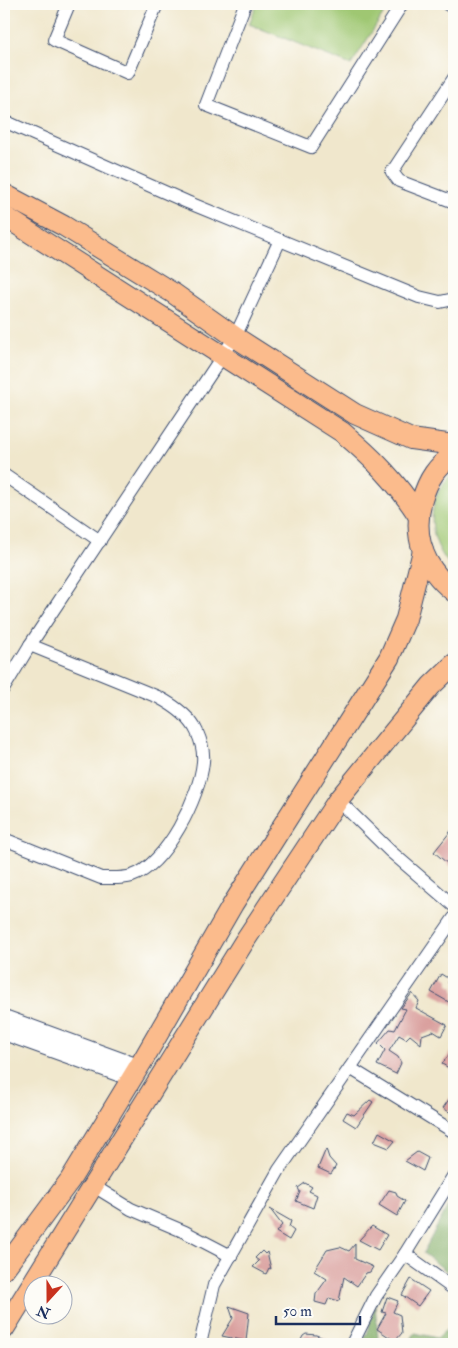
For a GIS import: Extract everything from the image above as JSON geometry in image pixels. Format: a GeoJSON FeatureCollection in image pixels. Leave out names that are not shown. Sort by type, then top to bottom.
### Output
{"type":"FeatureCollection","features":[{"type":"Feature","properties":{"kind":"main road"},"geometry":{"type":"LineString","coordinates":[[4,194],[64,226],[173,293],[235,337],[355,414],[411,439],[454,445]]}},
{"type":"Feature","properties":{"kind":"main road"},"geometry":{"type":"LineString","coordinates":[[4,216],[223,356],[274,386],[342,432],[372,456],[403,492],[418,515]]}},
{"type":"Feature","properties":{"kind":"main road"},"geometry":{"type":"LineString","coordinates":[[454,454],[443,462],[427,483],[418,515],[418,532],[423,551],[430,566],[442,582],[454,592]]}},
{"type":"Feature","properties":{"kind":"main road"},"geometry":{"type":"LineString","coordinates":[[4,1269],[70,1180],[135,1073],[233,904],[389,658],[406,619],[423,551]]}},
{"type":"Feature","properties":{"kind":"main road"},"geometry":{"type":"LineString","coordinates":[[38,1276],[92,1185],[244,942],[338,800],[431,686],[454,664]]}},
{"type":"Feature","properties":{"kind":"main road"},"geometry":{"type":"LineString","coordinates":[[4,1274],[22,1288]]}},
{"type":"Feature","properties":{"kind":"main road"},"geometry":{"type":"LineString","coordinates":[[4,1329],[22,1301]]}},
{"type":"Feature","properties":{"kind":"street"},"geometry":{"type":"LineString","coordinates":[[69,4],[54,40],[128,73],[157,4]]}},
{"type":"Feature","properties":{"kind":"street"},"geometry":{"type":"LineString","coordinates":[[245,4],[206,105],[311,147],[402,4]]}},
{"type":"Feature","properties":{"kind":"street"},"geometry":{"type":"LineString","coordinates":[[447,4],[454,8]]}},
{"type":"Feature","properties":{"kind":"street"},"geometry":{"type":"LineString","coordinates":[[454,78],[392,172],[399,181],[454,202]]}},
{"type":"Feature","properties":{"kind":"street"},"geometry":{"type":"LineString","coordinates":[[4,121],[187,202],[419,297],[440,302],[454,299]]}},
{"type":"Feature","properties":{"kind":"street"},"geometry":{"type":"LineString","coordinates":[[4,688],[9,668],[30,645],[235,337],[280,240]]}},
{"type":"Feature","properties":{"kind":"street"},"geometry":{"type":"LineString","coordinates":[[4,475],[100,541]]}},
{"type":"Feature","properties":{"kind":"street"},"geometry":{"type":"LineString","coordinates":[[4,839],[101,878],[116,879],[132,876],[148,867],[162,853],[176,831],[189,810],[199,783],[203,763],[202,748],[197,731],[187,717],[175,707],[158,697],[30,645]]}},
{"type":"Feature","properties":{"kind":"street"},"geometry":{"type":"LineString","coordinates":[[338,800],[390,851],[454,906]]}},
{"type":"Feature","properties":{"kind":"street"},"geometry":{"type":"LineString","coordinates":[[200,1344],[214,1286],[279,1170],[454,918]]}},
{"type":"Feature","properties":{"kind":"street"},"geometry":{"type":"LineString","coordinates":[[4,1018],[135,1073]]}},
{"type":"Feature","properties":{"kind":"street"},"geometry":{"type":"LineString","coordinates":[[4,1032],[135,1073]]}},
{"type":"Feature","properties":{"kind":"street"},"geometry":{"type":"LineString","coordinates":[[350,1068],[454,1132]]}},
{"type":"Feature","properties":{"kind":"street"},"geometry":{"type":"LineString","coordinates":[[352,1344],[376,1296],[406,1254],[454,1175]]}},
{"type":"Feature","properties":{"kind":"street"},"geometry":{"type":"LineString","coordinates":[[92,1185],[131,1209],[186,1232],[230,1256]]}},
{"type":"Feature","properties":{"kind":"street"},"geometry":{"type":"LineString","coordinates":[[406,1254],[454,1290]]}},
{"type":"Feature","properties":{"kind":"green space"},"geometry":{"type":"Polygon","coordinates":[[[257,4],[371,4],[386,10],[351,65],[249,24],[257,4]]]}},
{"type":"Feature","properties":{"kind":"green space"},"geometry":{"type":"Polygon","coordinates":[[[454,472],[454,569],[438,546],[432,520],[437,494],[444,482],[454,472]]]}},
{"type":"Feature","properties":{"kind":"green space"},"geometry":{"type":"Polygon","coordinates":[[[454,1194],[454,1277],[423,1253],[454,1194]]]}},
{"type":"Feature","properties":{"kind":"green space"},"geometry":{"type":"Polygon","coordinates":[[[375,1305],[378,1338],[391,1344],[361,1344],[367,1334],[375,1305]]]}},
{"type":"Feature","properties":{"kind":"green space"},"geometry":{"type":"Polygon","coordinates":[[[447,1329],[454,1330],[454,1344],[408,1344],[415,1333],[437,1338],[447,1329]]]}},
{"type":"Feature","properties":{"kind":"building"},"geometry":{"type":"Polygon","coordinates":[[[454,827],[454,869],[434,852],[454,827]]]}},
{"type":"Feature","properties":{"kind":"building"},"geometry":{"type":"Polygon","coordinates":[[[441,974],[449,979],[448,983],[454,987],[454,1005],[431,992],[441,974]]]}},
{"type":"Feature","properties":{"kind":"building"},"geometry":{"type":"Polygon","coordinates":[[[412,993],[419,1001],[416,1008],[447,1025],[441,1036],[433,1031],[422,1035],[421,1044],[410,1035],[406,1039],[399,1035],[389,1051],[398,1057],[401,1063],[396,1074],[377,1065],[385,1050],[378,1043],[390,1029],[395,1030],[406,1009],[401,1008],[412,993]]]}},
{"type":"Feature","properties":{"kind":"building"},"geometry":{"type":"Polygon","coordinates":[[[454,1048],[454,1071],[442,1064],[454,1048]]]}},
{"type":"Feature","properties":{"kind":"building"},"geometry":{"type":"Polygon","coordinates":[[[454,1092],[454,1115],[443,1108],[454,1092]]]}},
{"type":"Feature","properties":{"kind":"building"},"geometry":{"type":"Polygon","coordinates":[[[370,1100],[373,1102],[356,1127],[343,1119],[347,1112],[354,1115],[370,1100]]]}},
{"type":"Feature","properties":{"kind":"building"},"geometry":{"type":"Polygon","coordinates":[[[379,1132],[395,1141],[389,1148],[374,1142],[379,1132]]]}},
{"type":"Feature","properties":{"kind":"building"},"geometry":{"type":"Polygon","coordinates":[[[326,1149],[329,1158],[336,1166],[331,1174],[318,1168],[326,1149]]]}},
{"type":"Feature","properties":{"kind":"building"},"geometry":{"type":"Polygon","coordinates":[[[417,1152],[428,1158],[423,1171],[405,1161],[417,1152]]]}},
{"type":"Feature","properties":{"kind":"building"},"geometry":{"type":"Polygon","coordinates":[[[305,1183],[312,1187],[309,1191],[317,1195],[313,1208],[296,1201],[300,1192],[298,1188],[305,1183]]]}},
{"type":"Feature","properties":{"kind":"building"},"geometry":{"type":"Polygon","coordinates":[[[389,1190],[396,1192],[397,1196],[405,1201],[397,1216],[379,1205],[389,1190]]]}},
{"type":"Feature","properties":{"kind":"building"},"geometry":{"type":"Polygon","coordinates":[[[270,1209],[291,1221],[289,1227],[294,1231],[289,1240],[276,1232],[282,1225],[270,1209]]]}},
{"type":"Feature","properties":{"kind":"building"},"geometry":{"type":"Polygon","coordinates":[[[372,1226],[387,1235],[378,1250],[359,1240],[372,1226]]]}},
{"type":"Feature","properties":{"kind":"building"},"geometry":{"type":"Polygon","coordinates":[[[355,1244],[355,1259],[373,1267],[370,1272],[366,1273],[357,1286],[344,1277],[339,1301],[329,1298],[326,1305],[315,1302],[316,1294],[327,1279],[314,1271],[327,1250],[340,1247],[349,1251],[355,1244]]]}},
{"type":"Feature","properties":{"kind":"building"},"geometry":{"type":"Polygon","coordinates":[[[262,1251],[265,1254],[267,1252],[271,1269],[269,1268],[266,1274],[253,1267],[259,1261],[255,1258],[262,1251]]]}},
{"type":"Feature","properties":{"kind":"building"},"geometry":{"type":"Polygon","coordinates":[[[411,1279],[429,1291],[418,1306],[402,1295],[411,1279]]]}},
{"type":"Feature","properties":{"kind":"building"},"geometry":{"type":"Polygon","coordinates":[[[387,1297],[398,1301],[393,1312],[400,1315],[402,1333],[395,1341],[377,1329],[386,1313],[382,1312],[387,1297]]]}},
{"type":"Feature","properties":{"kind":"building"},"geometry":{"type":"Polygon","coordinates":[[[229,1306],[249,1313],[246,1341],[222,1336],[233,1318],[229,1306]]]}},
{"type":"Feature","properties":{"kind":"building"},"geometry":{"type":"Polygon","coordinates":[[[306,1334],[316,1335],[338,1344],[299,1344],[306,1334]]]}}]}
